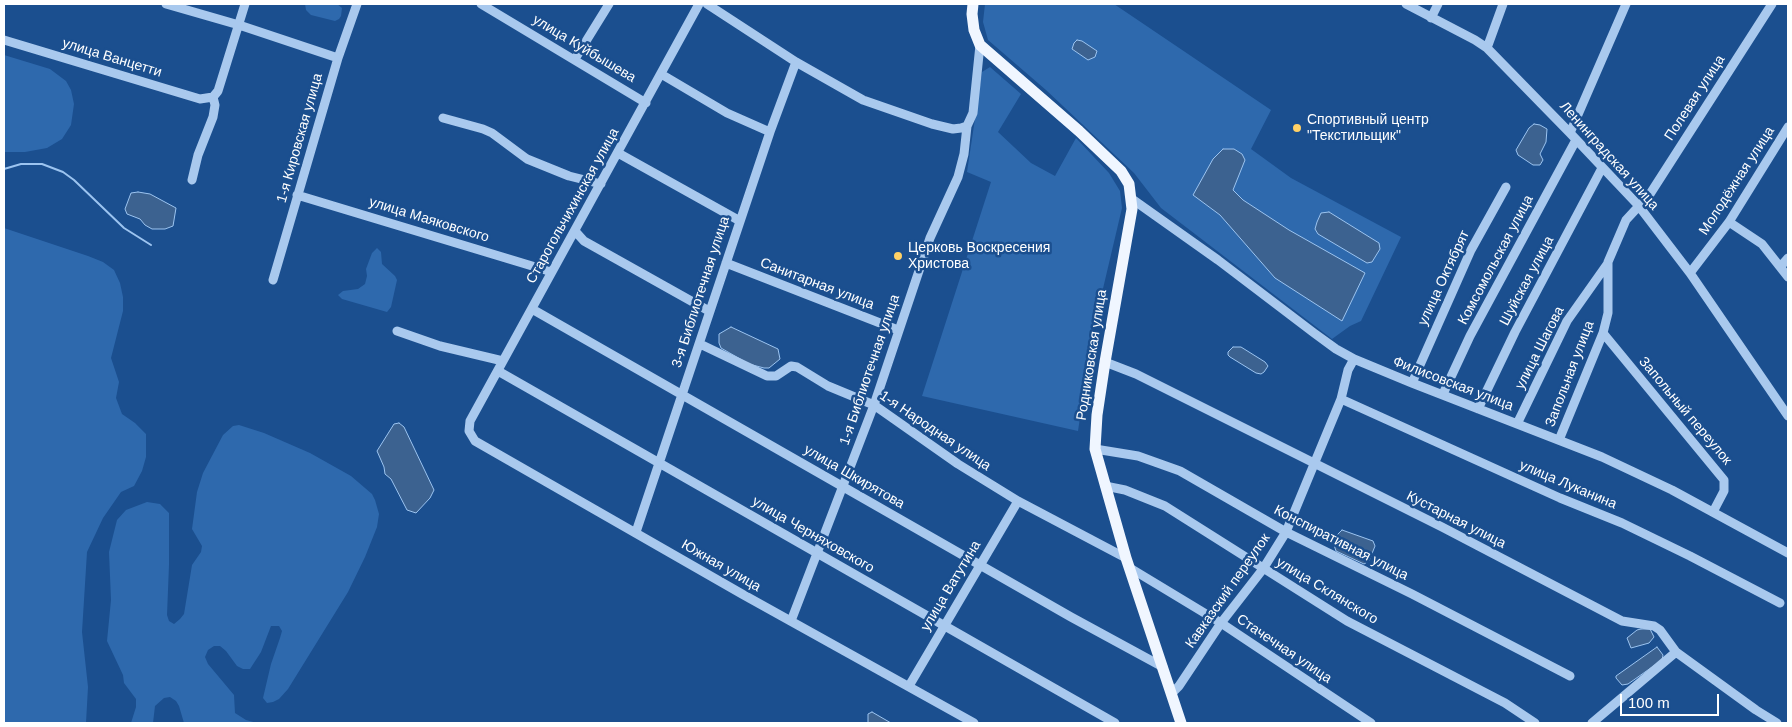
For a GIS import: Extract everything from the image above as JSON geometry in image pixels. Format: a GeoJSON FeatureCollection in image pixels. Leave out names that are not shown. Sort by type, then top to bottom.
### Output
{"type":"FeatureCollection","features":[{"type":"Feature","properties":{"kind":"main road"},"geometry":{"type":"LineString","coordinates":[[973,4],[974,30],[980,45]]}},
{"type":"Feature","properties":{"kind":"main road","name":"Родниковская улица"},"geometry":{"type":"LineString","coordinates":[[980,45],[1079,131],[1121,171],[1129,184],[1132,209],[1105,362],[1097,415],[1095,448],[1128,563],[1181,723]]}},
{"type":"Feature","properties":{"kind":"street"},"geometry":{"type":"LineString","coordinates":[[166,4],[239,25],[338,58]]}},
{"type":"Feature","properties":{"kind":"street"},"geometry":{"type":"LineString","coordinates":[[192,180],[198,155],[213,117],[215,105],[213,97],[218,91],[245,4]]}},
{"type":"Feature","properties":{"kind":"street","name":"1-я Кировская улица"},"geometry":{"type":"LineString","coordinates":[[273,280],[338,58],[357,4]]}},
{"type":"Feature","properties":{"kind":"street","name":"улица Куйбышева"},"geometry":{"type":"LineString","coordinates":[[481,4],[646,102]]}},
{"type":"Feature","properties":{"kind":"street"},"geometry":{"type":"LineString","coordinates":[[575,59],[609,4]]}},
{"type":"Feature","properties":{"kind":"street","name":"Старогольчихинская улица"},"geometry":{"type":"LineString","coordinates":[[470,421],[699,4]]}},
{"type":"Feature","properties":{"kind":"street"},"geometry":{"type":"LineString","coordinates":[[707,4],[796,62],[862,100],[932,124],[953,129],[967,126]]}},
{"type":"Feature","properties":{"kind":"street","name":"Ленинградская улица"},"geometry":{"type":"LineString","coordinates":[[1406,4],[1487,48],[1638,205],[1690,273],[1788,416]]}},
{"type":"Feature","properties":{"kind":"street"},"geometry":{"type":"LineString","coordinates":[[1432,18],[1438,4]]}},
{"type":"Feature","properties":{"kind":"street"},"geometry":{"type":"LineString","coordinates":[[1487,48],[1503,4]]}},
{"type":"Feature","properties":{"kind":"street","name":"Комсомольская улица"},"geometry":{"type":"LineString","coordinates":[[1443,394],[1470,336],[1573,136],[1626,4]]}},
{"type":"Feature","properties":{"kind":"street","name":"Полевая улица"},"geometry":{"type":"LineString","coordinates":[[1638,205],[1650,194],[1772,4]]}},
{"type":"Feature","properties":{"kind":"street","name":"улица Ванцетти"},"geometry":{"type":"LineString","coordinates":[[4,40],[200,99],[213,97]]}},
{"type":"Feature","properties":{"kind":"street","name":"1-я Библиотечная улица"},"geometry":{"type":"LineString","coordinates":[[791,621],[874,405],[932,232],[958,176],[964,154],[967,126],[973,113],[980,45]]}},
{"type":"Feature","properties":{"kind":"street","name":"3-я Библиотечная улица"},"geometry":{"type":"LineString","coordinates":[[636,532],[681,395],[700,344],[709,311],[796,62]]}},
{"type":"Feature","properties":{"kind":"street"},"geometry":{"type":"LineString","coordinates":[[661,74],[727,113],[770,132]]}},
{"type":"Feature","properties":{"kind":"street"},"geometry":{"type":"LineString","coordinates":[[443,118],[492,133],[527,159],[569,176],[601,184]]}},
{"type":"Feature","properties":{"kind":"street","name":"Молодёжная улица"},"geometry":{"type":"LineString","coordinates":[[1690,273],[1729,222],[1788,127]]}},
{"type":"Feature","properties":{"kind":"street"},"geometry":{"type":"LineString","coordinates":[[618,153],[740,221]]}},
{"type":"Feature","properties":{"kind":"street","name":"Шуйская улица"},"geometry":{"type":"LineString","coordinates":[[1478,409],[1515,332],[1602,168]]}},
{"type":"Feature","properties":{"kind":"street","name":"улица Октябрят"},"geometry":{"type":"LineString","coordinates":[[1412,383],[1470,250],[1506,187]]}},
{"type":"Feature","properties":{"kind":"street","name":"улица Маяковского"},"geometry":{"type":"LineString","coordinates":[[297,195],[552,272]]}},
{"type":"Feature","properties":{"kind":"street","name":"Филисовская улица"},"geometry":{"type":"LineString","coordinates":[[1132,199],[1218,260],[1314,334],[1354,359],[1640,474],[1788,553]]}},
{"type":"Feature","properties":{"kind":"street","name":"Запольная улица"},"geometry":{"type":"LineString","coordinates":[[1559,440],[1603,332],[1608,313],[1608,262],[1626,220],[1638,205]]}},
{"type":"Feature","properties":{"kind":"street"},"geometry":{"type":"LineString","coordinates":[[1729,222],[1762,244],[1788,276]]}},
{"type":"Feature","properties":{"kind":"street"},"geometry":{"type":"LineString","coordinates":[[575,231],[584,241],[709,311]]}},
{"type":"Feature","properties":{"kind":"street"},"geometry":{"type":"LineString","coordinates":[[1781,266],[1788,258]]}},
{"type":"Feature","properties":{"kind":"street","name":"улица Шагова"},"geometry":{"type":"LineString","coordinates":[[1517,424],[1567,321],[1608,262]]}},
{"type":"Feature","properties":{"kind":"street","name":"Санитарная улица"},"geometry":{"type":"LineString","coordinates":[[726,263],[898,330]]}},
{"type":"Feature","properties":{"kind":"street","name":"улица Шкирятова"},"geometry":{"type":"LineString","coordinates":[[532,309],[1071,617],[1163,667]]}},
{"type":"Feature","properties":{"kind":"street"},"geometry":{"type":"LineString","coordinates":[[397,331],[440,346],[503,361]]}},
{"type":"Feature","properties":{"kind":"street","name":"Запольный переулок"},"geometry":{"type":"LineString","coordinates":[[1603,332],[1724,480],[1724,491],[1713,512]]}},
{"type":"Feature","properties":{"kind":"street","name":"1-я Народная улица"},"geometry":{"type":"LineString","coordinates":[[700,344],[767,376],[776,376],[791,366],[797,366],[828,386],[874,405],[958,464],[1018,501],[1128,563]]}},
{"type":"Feature","properties":{"kind":"street","name":"Кавказский переулок"},"geometry":{"type":"LineString","coordinates":[[1171,694],[1179,686],[1221,623],[1263,569],[1286,532],[1341,400],[1348,370],[1354,359]]}},
{"type":"Feature","properties":{"kind":"street","name":"Кустарная улица"},"geometry":{"type":"LineString","coordinates":[[1105,362],[1136,374],[1314,463],[1622,621],[1654,626],[1660,630],[1676,652],[1748,705],[1777,723]]}},
{"type":"Feature","properties":{"kind":"street","name":"улица Черняховского"},"geometry":{"type":"LineString","coordinates":[[498,370],[1115,723]]}},
{"type":"Feature","properties":{"kind":"street","name":"улица Луканина"},"geometry":{"type":"LineString","coordinates":[[1341,400],[1622,524],[1705,563],[1780,603]]}},
{"type":"Feature","properties":{"kind":"street","name":"Южная улица"},"geometry":{"type":"LineString","coordinates":[[470,421],[469,431],[475,441],[974,723]]}},
{"type":"Feature","properties":{"kind":"street","name":"Конспиративная улица"},"geometry":{"type":"LineString","coordinates":[[1095,448],[1138,456],[1180,471],[1286,532],[1412,594],[1570,676]]}},
{"type":"Feature","properties":{"kind":"street","name":"улица Склянского"},"geometry":{"type":"LineString","coordinates":[[1105,486],[1125,490],[1165,506],[1347,621],[1505,703],[1535,723]]}},
{"type":"Feature","properties":{"kind":"street","name":"улица Ватутина"},"geometry":{"type":"LineString","coordinates":[[908,686],[1018,501]]}},
{"type":"Feature","properties":{"kind":"street","name":"Стачечная улица"},"geometry":{"type":"LineString","coordinates":[[1128,563],[1371,723]]}},
{"type":"Feature","properties":{"kind":"street"},"geometry":{"type":"LineString","coordinates":[[1594,723],[1676,652]]}},
{"type":"Feature","properties":{"kind":"shaded area"},"geometry":{"type":"Polygon","coordinates":[[[305,4],[337,4],[342,8],[341,16],[335,21],[311,15],[306,10],[305,4]]]}},
{"type":"Feature","properties":{"kind":"shaded area"},"geometry":{"type":"Polygon","coordinates":[[[985,4],[1114,4],[1271,110],[1251,149],[1291,178],[1401,237],[1361,321],[1350,326],[1332,339],[1161,208],[1134,173],[1046,90],[988,40],[983,22],[985,4]]]}},
{"type":"Feature","properties":{"kind":"shaded area"},"geometry":{"type":"Polygon","coordinates":[[[1077,40],[1082,41],[1097,51],[1095,57],[1088,60],[1072,49],[1077,40]]]}},
{"type":"Feature","properties":{"kind":"shaded area"},"geometry":{"type":"Polygon","coordinates":[[[4,55],[50,69],[66,81],[71,90],[74,104],[71,125],[62,139],[47,148],[25,152],[4,152],[4,55]]]}},
{"type":"Feature","properties":{"kind":"shaded area"},"geometry":{"type":"Polygon","coordinates":[[[990,67],[1021,94],[998,132],[1031,163],[1055,176],[1076,138],[1109,173],[1120,191],[1122,208],[1093,331],[1078,431],[922,396],[991,182],[967,172],[982,72],[990,67]]]}},
{"type":"Feature","properties":{"kind":"shaded area"},"geometry":{"type":"Polygon","coordinates":[[[1534,124],[1547,129],[1546,142],[1540,154],[1543,160],[1540,165],[1533,165],[1518,155],[1516,150],[1529,128],[1534,124]]]}},
{"type":"Feature","properties":{"kind":"shaded area"},"geometry":{"type":"Polygon","coordinates":[[[1223,149],[1234,149],[1242,154],[1245,160],[1233,190],[1243,200],[1289,230],[1365,273],[1342,321],[1275,278],[1220,215],[1193,195],[1213,159],[1223,149]]]}},
{"type":"Feature","properties":{"kind":"shaded area"},"geometry":{"type":"Polygon","coordinates":[[[131,193],[150,194],[176,208],[173,226],[165,229],[152,229],[140,219],[127,214],[125,209],[131,193]]]}},
{"type":"Feature","properties":{"kind":"shaded area"},"geometry":{"type":"Polygon","coordinates":[[[1329,212],[1379,243],[1380,249],[1372,262],[1367,263],[1318,234],[1315,229],[1321,213],[1329,212]]]}},
{"type":"Feature","properties":{"kind":"shaded area"},"geometry":{"type":"Polygon","coordinates":[[[4,228],[88,256],[103,262],[114,270],[120,283],[123,297],[123,311],[111,358],[119,382],[116,398],[122,414],[146,434],[146,457],[142,471],[134,486],[121,492],[103,518],[87,552],[82,632],[88,687],[86,723],[4,723],[4,228]]]}},
{"type":"Feature","properties":{"kind":"shaded area"},"geometry":{"type":"Polygon","coordinates":[[[377,248],[381,252],[382,264],[397,280],[391,307],[387,312],[342,299],[338,295],[343,291],[358,289],[365,284],[366,269],[372,253],[377,248]]]}},
{"type":"Feature","properties":{"kind":"shaded area"},"geometry":{"type":"Polygon","coordinates":[[[731,327],[778,349],[780,359],[769,368],[764,368],[749,364],[721,348],[719,334],[731,327]]]}},
{"type":"Feature","properties":{"kind":"shaded area"},"geometry":{"type":"Polygon","coordinates":[[[1233,347],[1241,347],[1265,362],[1268,366],[1264,372],[1261,374],[1256,373],[1230,357],[1228,352],[1233,347]]]}},
{"type":"Feature","properties":{"kind":"shaded area"},"geometry":{"type":"Polygon","coordinates":[[[399,423],[404,427],[434,490],[430,498],[416,513],[407,510],[391,479],[385,474],[377,451],[394,424],[399,423]]]}},
{"type":"Feature","properties":{"kind":"shaded area"},"geometry":{"type":"Polygon","coordinates":[[[239,425],[264,433],[310,453],[351,476],[372,494],[379,514],[377,527],[348,592],[288,689],[279,699],[267,703],[263,698],[271,664],[282,631],[279,626],[271,626],[261,652],[250,669],[243,669],[237,666],[220,646],[214,646],[208,650],[205,657],[208,664],[234,695],[235,713],[246,720],[257,723],[184,723],[179,706],[170,697],[164,698],[155,706],[153,723],[131,723],[136,707],[136,699],[124,683],[123,675],[107,641],[111,600],[109,552],[117,520],[126,510],[147,502],[160,504],[169,513],[167,615],[169,621],[174,624],[184,614],[192,565],[201,552],[202,546],[192,529],[197,492],[203,473],[223,435],[233,426],[239,425]]]}},
{"type":"Feature","properties":{"kind":"shaded area"},"geometry":{"type":"Polygon","coordinates":[[[1342,530],[1373,541],[1375,546],[1369,561],[1364,564],[1336,551],[1334,545],[1335,537],[1342,530]]]}},
{"type":"Feature","properties":{"kind":"shaded area"},"geometry":{"type":"Polygon","coordinates":[[[1641,629],[1650,629],[1654,637],[1649,643],[1631,648],[1627,638],[1641,629]]]}},
{"type":"Feature","properties":{"kind":"shaded area"},"geometry":{"type":"Polygon","coordinates":[[[1657,647],[1663,655],[1662,660],[1628,684],[1622,685],[1616,676],[1657,647]]]}},
{"type":"Feature","properties":{"kind":"shaded area"},"geometry":{"type":"Polygon","coordinates":[[[872,712],[891,723],[868,723],[868,714],[872,712]]]}},
{"type":"Feature","properties":{"kind":"waterway"},"geometry":{"type":"LineString","coordinates":[[4,169],[21,164],[42,164],[63,172],[74,180],[124,228],[151,245]]}},
{"type":"Feature","properties":{"kind":"place","name":"Спортивный центр \"Текстильщик\""},"geometry":{"type":"Point","coordinates":[1297,128]}},
{"type":"Feature","properties":{"kind":"place","name":"Церковь Воскресения Христова"},"geometry":{"type":"Point","coordinates":[898,256]}}]}
